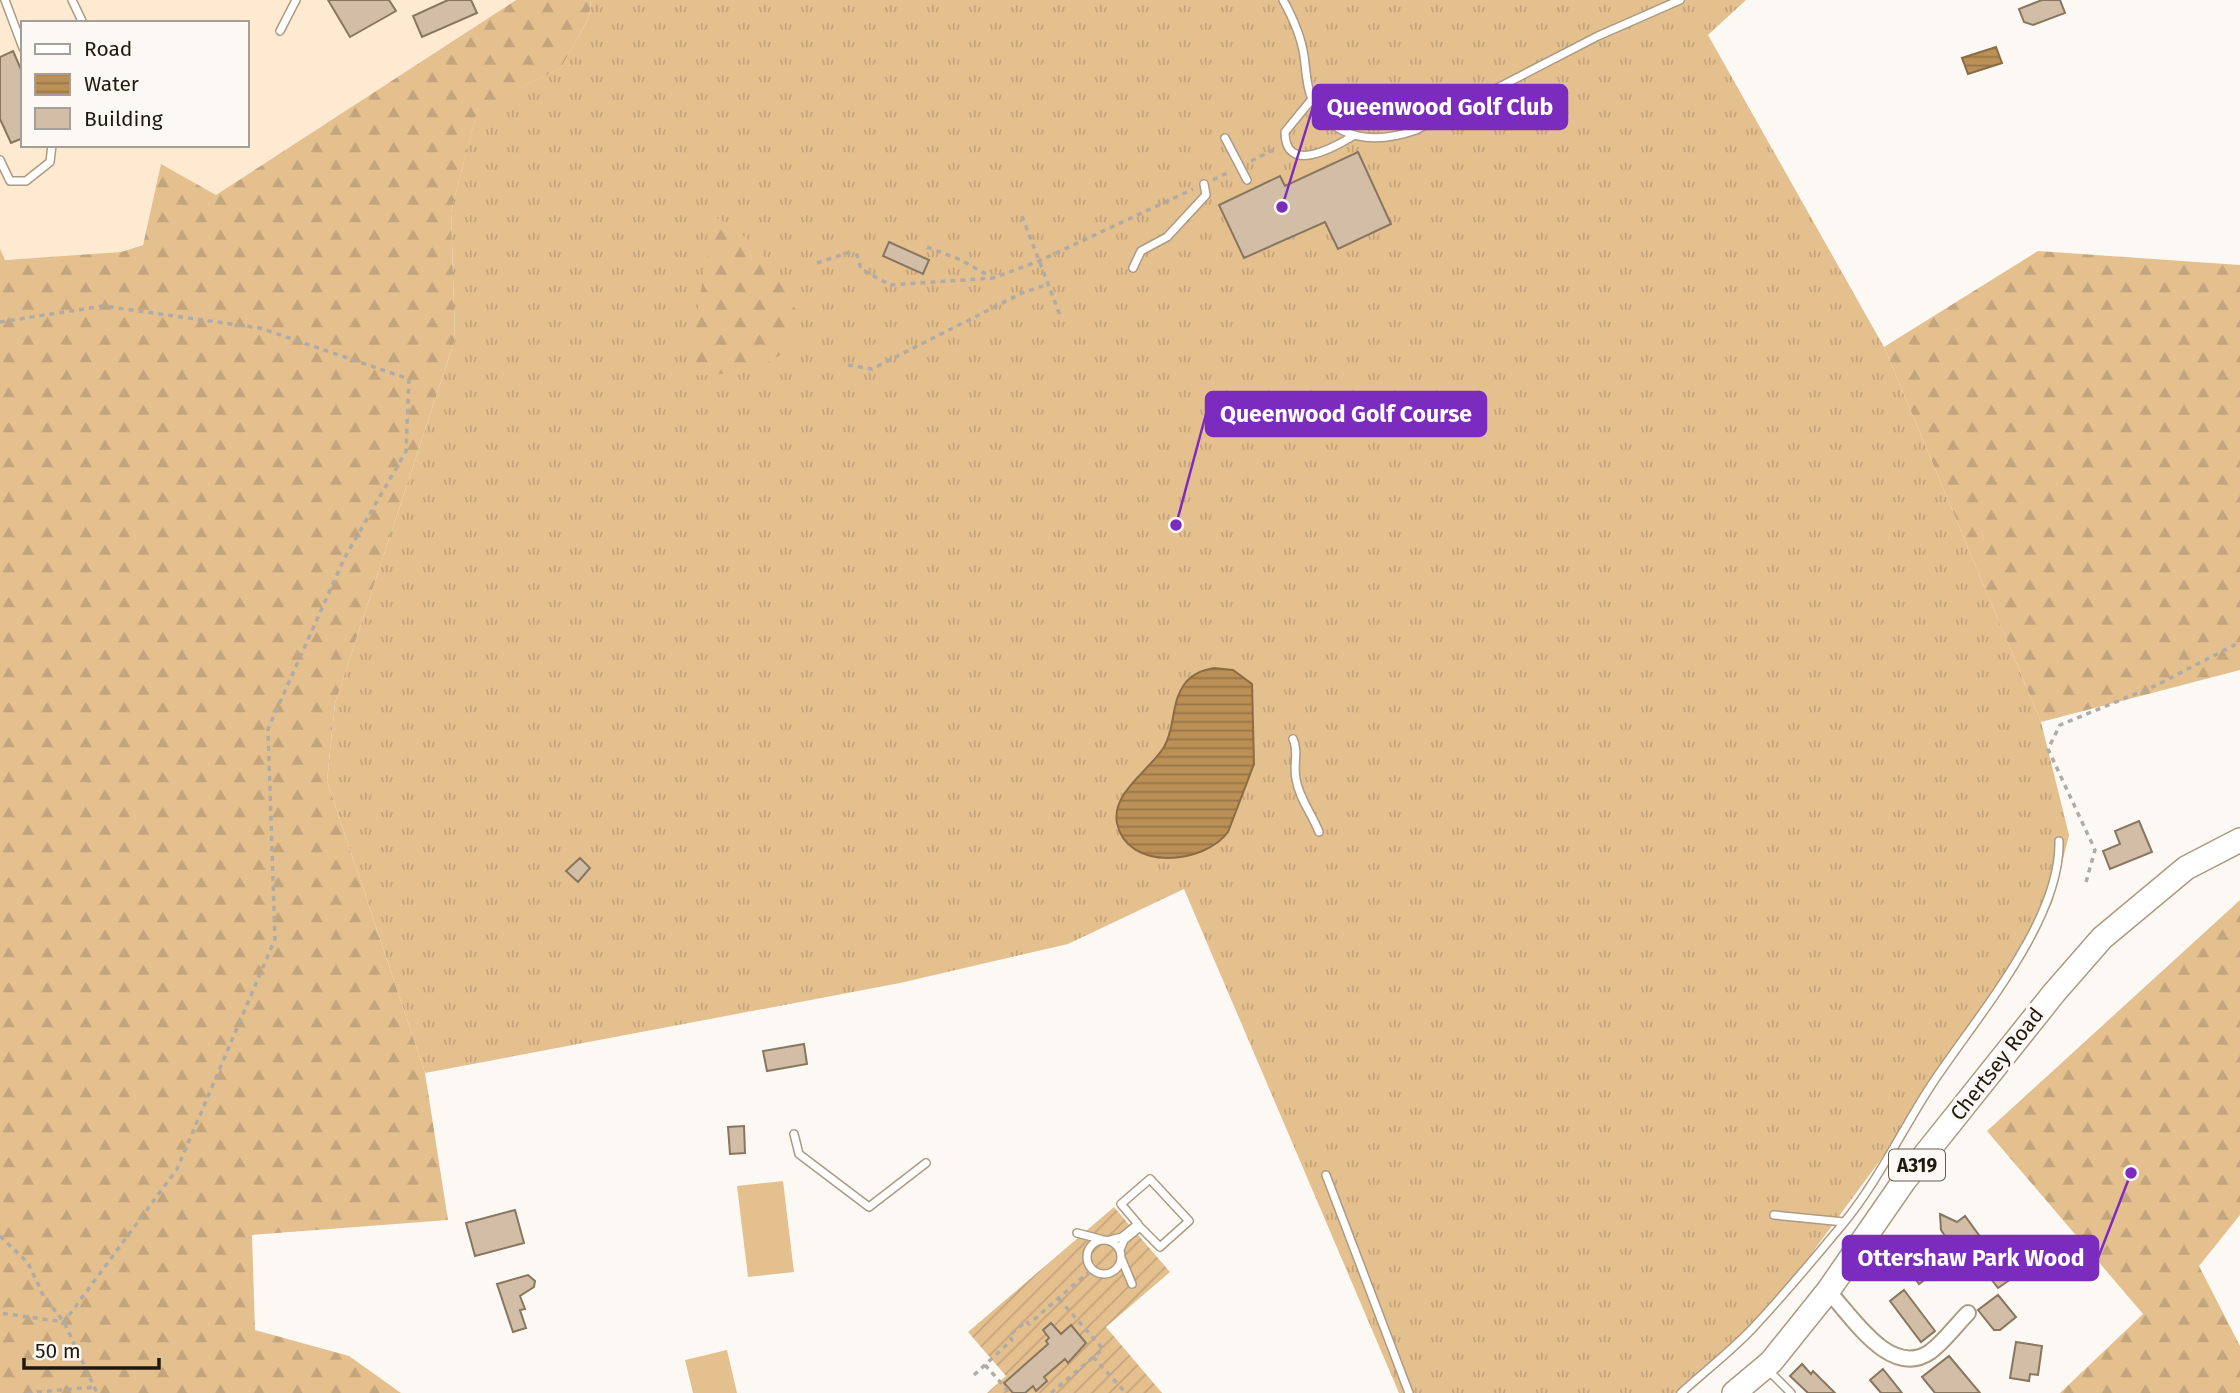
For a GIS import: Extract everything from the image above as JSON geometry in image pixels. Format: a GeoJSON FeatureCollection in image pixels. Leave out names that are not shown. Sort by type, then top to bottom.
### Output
{"type":"FeatureCollection","features":[{"type":"Feature","properties":{"kind":"main road","name":"Chertsey Road"},"geometry":{"type":"LineString","coordinates":[[1734,1393],[1766,1367],[1828,1291],[1904,1181],[2054,993],[2102,938],[2186,868],[2240,840]]}},
{"type":"Feature","properties":{"kind":"street"},"geometry":{"type":"LineString","coordinates":[[1828,1291],[1884,1352],[1900,1359],[1914,1359],[1930,1352],[1968,1313]]}},
{"type":"Feature","properties":{"kind":"lane"},"geometry":{"type":"LineString","coordinates":[[5,0],[21,43]]}},
{"type":"Feature","properties":{"kind":"lane"},"geometry":{"type":"LineString","coordinates":[[72,0],[82,21]]}},
{"type":"Feature","properties":{"kind":"lane"},"geometry":{"type":"LineString","coordinates":[[281,31],[296,0]]}},
{"type":"Feature","properties":{"kind":"lane"},"geometry":{"type":"LineString","coordinates":[[1283,0],[1300,34],[1312,99],[1335,124],[1353,136],[1384,140],[1416,130],[1598,36],[1680,0]]}},
{"type":"Feature","properties":{"kind":"lane"},"geometry":{"type":"LineString","coordinates":[[1312,99],[1285,132],[1286,143],[1292,153],[1315,156],[1353,136]]}},
{"type":"Feature","properties":{"kind":"lane"},"geometry":{"type":"LineString","coordinates":[[1225,138],[1247,180]]}},
{"type":"Feature","properties":{"kind":"lane"},"geometry":{"type":"LineString","coordinates":[[0,159],[10,181],[26,181],[50,162],[52,147]]}},
{"type":"Feature","properties":{"kind":"lane"},"geometry":{"type":"LineString","coordinates":[[1133,268],[1141,251],[1167,237],[1206,195],[1203,184]]}},
{"type":"Feature","properties":{"kind":"lane"},"geometry":{"type":"LineString","coordinates":[[1293,739],[1296,746],[1295,768],[1299,791],[1319,832]]}},
{"type":"Feature","properties":{"kind":"lane"},"geometry":{"type":"LineString","coordinates":[[1681,1393],[1752,1329],[1844,1222],[1929,1088],[2007,976],[2052,888],[2060,858],[2059,841]]}},
{"type":"Feature","properties":{"kind":"lane"},"geometry":{"type":"LineString","coordinates":[[793,1134],[799,1154],[869,1207],[926,1163]]}},
{"type":"Feature","properties":{"kind":"lane"},"geometry":{"type":"LineString","coordinates":[[1326,1175],[1409,1393]]}},
{"type":"Feature","properties":{"kind":"lane"},"geometry":{"type":"LineString","coordinates":[[1121,1259],[1112,1272],[1102,1273],[1093,1269],[1088,1260],[1089,1250],[1106,1240],[1122,1237],[1138,1224],[1122,1204],[1150,1179],[1189,1221],[1160,1247],[1140,1227],[1124,1240],[1120,1250],[1121,1259],[1132,1284]]}},
{"type":"Feature","properties":{"kind":"lane"},"geometry":{"type":"LineString","coordinates":[[1774,1215],[1844,1222]]}},
{"type":"Feature","properties":{"kind":"lane"},"geometry":{"type":"LineString","coordinates":[[1077,1233],[1106,1240],[1120,1250]]}},
{"type":"Feature","properties":{"kind":"lane"},"geometry":{"type":"LineString","coordinates":[[1766,1367],[1791,1393]]}},
{"type":"Feature","properties":{"kind":"path"},"geometry":{"type":"LineString","coordinates":[[817,263],[847,253],[857,256],[861,269],[890,285],[993,278],[1040,261],[1286,143]]}},
{"type":"Feature","properties":{"kind":"path"},"geometry":{"type":"LineString","coordinates":[[1023,216],[1046,285],[1061,318]]}},
{"type":"Feature","properties":{"kind":"path"},"geometry":{"type":"LineString","coordinates":[[927,247],[961,260],[993,278]]}},
{"type":"Feature","properties":{"kind":"path"},"geometry":{"type":"LineString","coordinates":[[848,365],[872,369],[1022,293],[1046,285]]}},
{"type":"Feature","properties":{"kind":"path"},"geometry":{"type":"LineString","coordinates":[[0,322],[103,306],[260,328],[409,379],[406,451],[344,559],[268,729],[275,939],[177,1169],[64,1322]]}},
{"type":"Feature","properties":{"kind":"path"},"geometry":{"type":"LineString","coordinates":[[2086,882],[2095,850],[2048,749],[2060,725],[2157,685],[2240,642]]}},
{"type":"Feature","properties":{"kind":"path"},"geometry":{"type":"LineString","coordinates":[[0,1236],[28,1263],[44,1297],[64,1322],[97,1393]]}},
{"type":"Feature","properties":{"kind":"path"},"geometry":{"type":"LineString","coordinates":[[974,1375],[1012,1340],[1009,1336],[1026,1321],[1029,1324],[1093,1269]]}},
{"type":"Feature","properties":{"kind":"path"},"geometry":{"type":"LineString","coordinates":[[1051,1393],[1103,1349],[1059,1299]]}},
{"type":"Feature","properties":{"kind":"path"},"geometry":{"type":"LineString","coordinates":[[0,1314],[64,1322]]}},
{"type":"Feature","properties":{"kind":"path"},"geometry":{"type":"LineString","coordinates":[[1093,1357],[1126,1393]]}},
{"type":"Feature","properties":{"kind":"path"},"geometry":{"type":"LineString","coordinates":[[985,1365],[1010,1393]]}},
{"type":"Feature","properties":{"kind":"path"},"geometry":{"type":"LineString","coordinates":[[27,1393],[94,1387]]}},
{"type":"Feature","properties":{"kind":"shaded area"},"geometry":{"type":"Polygon","coordinates":[[[0,0],[516,0],[216,195],[161,165],[143,244],[121,252],[5,260],[0,249],[0,0]]]}},
{"type":"Feature","properties":{"kind":"green space"},"geometry":{"type":"Polygon","coordinates":[[[516,0],[591,0],[589,17],[561,68],[478,108],[451,212],[455,339],[335,703],[327,781],[425,1073],[448,1220],[252,1235],[255,1330],[349,1356],[401,1393],[0,1393],[0,249],[5,260],[121,252],[143,245],[161,164],[216,195],[516,0]]]}},
{"type":"Feature","properties":{"kind":"green space"},"geometry":{"type":"Polygon","coordinates":[[[591,0],[1746,0],[1708,35],[1884,347],[2041,722],[2069,835],[2052,903],[1962,1049],[1759,1325],[1685,1393],[1399,1393],[1184,889],[1068,944],[900,983],[425,1073],[327,781],[335,703],[455,339],[451,212],[478,107],[561,68],[589,17],[591,0]]]}},
{"type":"Feature","properties":{"kind":"green space"},"geometry":{"type":"Polygon","coordinates":[[[714,216],[745,237],[767,260],[785,287],[801,321],[789,350],[750,372],[686,376],[714,216]]]}},
{"type":"Feature","properties":{"kind":"green space"},"geometry":{"type":"Polygon","coordinates":[[[2038,251],[2240,265],[2240,670],[2041,722],[1884,347],[2038,251]]]}},
{"type":"Feature","properties":{"kind":"green space"},"geometry":{"type":"Polygon","coordinates":[[[2240,900],[2240,1215],[2199,1266],[2240,1346],[2240,1393],[2060,1393],[2143,1314],[1987,1131],[2240,900]]]}},
{"type":"Feature","properties":{"kind":"green space"},"geometry":{"type":"Polygon","coordinates":[[[783,1181],[794,1272],[748,1277],[737,1186],[783,1181]]]}},
{"type":"Feature","properties":{"kind":"green space"},"geometry":{"type":"Polygon","coordinates":[[[1114,1207],[1170,1272],[1106,1327],[1162,1393],[987,1393],[1006,1376],[968,1332],[1114,1207]]]}},
{"type":"Feature","properties":{"kind":"green space"},"geometry":{"type":"Polygon","coordinates":[[[727,1350],[737,1393],[693,1393],[685,1360],[727,1350]]]}},
{"type":"Feature","properties":{"kind":"water"},"geometry":{"type":"Polygon","coordinates":[[[1996,47],[2002,63],[1968,74],[1962,58],[1996,47]]]}},
{"type":"Feature","properties":{"kind":"water"},"geometry":{"type":"Polygon","coordinates":[[[1214,668],[1233,670],[1252,684],[1254,764],[1228,832],[1217,843],[1185,856],[1150,856],[1135,850],[1124,839],[1117,823],[1120,802],[1133,782],[1164,747],[1178,698],[1186,682],[1199,672],[1214,668]]]}},
{"type":"Feature","properties":{"kind":"building"},"geometry":{"type":"Polygon","coordinates":[[[328,0],[389,0],[396,11],[350,37],[328,0]]]}},
{"type":"Feature","properties":{"kind":"building"},"geometry":{"type":"Polygon","coordinates":[[[448,0],[471,0],[477,13],[422,37],[413,16],[448,0]]]}},
{"type":"Feature","properties":{"kind":"building"},"geometry":{"type":"Polygon","coordinates":[[[2042,0],[2060,0],[2065,13],[2033,25],[2024,22],[2019,9],[2042,0]]]}},
{"type":"Feature","properties":{"kind":"building"},"geometry":{"type":"Polygon","coordinates":[[[13,51],[21,69],[21,139],[11,143],[0,119],[0,57],[13,51]]]}},
{"type":"Feature","properties":{"kind":"building"},"geometry":{"type":"Polygon","coordinates":[[[1358,152],[1391,224],[1338,249],[1325,222],[1244,258],[1219,205],[1280,176],[1285,186],[1358,152]]]}},
{"type":"Feature","properties":{"kind":"building"},"geometry":{"type":"Polygon","coordinates":[[[889,242],[929,260],[923,274],[883,256],[889,242]]]}},
{"type":"Feature","properties":{"kind":"building"},"geometry":{"type":"Polygon","coordinates":[[[2139,821],[2152,852],[2110,869],[2103,851],[2120,844],[2115,831],[2139,821]]]}},
{"type":"Feature","properties":{"kind":"building"},"geometry":{"type":"Polygon","coordinates":[[[580,858],[590,868],[578,882],[566,871],[580,858]]]}},
{"type":"Feature","properties":{"kind":"building"},"geometry":{"type":"Polygon","coordinates":[[[804,1044],[807,1064],[767,1071],[763,1051],[804,1044]]]}},
{"type":"Feature","properties":{"kind":"building"},"geometry":{"type":"Polygon","coordinates":[[[744,1126],[745,1153],[730,1154],[728,1127],[744,1126]]]}},
{"type":"Feature","properties":{"kind":"building"},"geometry":{"type":"Polygon","coordinates":[[[515,1210],[524,1243],[475,1256],[466,1223],[515,1210]]]}},
{"type":"Feature","properties":{"kind":"building"},"geometry":{"type":"Polygon","coordinates":[[[1940,1214],[1957,1222],[1965,1216],[2011,1279],[1998,1288],[1967,1248],[1919,1284],[1905,1265],[1945,1236],[1941,1230],[1940,1214]]]}},
{"type":"Feature","properties":{"kind":"building"},"geometry":{"type":"Polygon","coordinates":[[[528,1275],[535,1281],[534,1287],[520,1296],[525,1309],[520,1310],[526,1328],[513,1332],[497,1284],[528,1275]]]}},
{"type":"Feature","properties":{"kind":"building"},"geometry":{"type":"Polygon","coordinates":[[[1904,1290],[1935,1331],[1921,1342],[1890,1301],[1904,1290]]]}},
{"type":"Feature","properties":{"kind":"building"},"geometry":{"type":"Polygon","coordinates":[[[1998,1295],[2016,1317],[2000,1330],[1994,1330],[1978,1310],[1998,1295]]]}},
{"type":"Feature","properties":{"kind":"building"},"geometry":{"type":"Polygon","coordinates":[[[1051,1323],[1061,1334],[1071,1325],[1086,1343],[1068,1363],[1065,1359],[1044,1377],[1047,1381],[1036,1391],[1033,1386],[1025,1393],[1013,1393],[1004,1383],[1048,1344],[1046,1341],[1049,1338],[1043,1330],[1051,1323]]]}},
{"type":"Feature","properties":{"kind":"building"},"geometry":{"type":"Polygon","coordinates":[[[2016,1342],[2042,1346],[2038,1375],[2030,1374],[2029,1381],[2010,1378],[2016,1342]]]}},
{"type":"Feature","properties":{"kind":"building"},"geometry":{"type":"Polygon","coordinates":[[[1949,1356],[1980,1393],[1935,1393],[1922,1377],[1949,1356]]]}},
{"type":"Feature","properties":{"kind":"building"},"geometry":{"type":"Polygon","coordinates":[[[1802,1364],[1835,1393],[1808,1393],[1790,1376],[1802,1364]]]}},
{"type":"Feature","properties":{"kind":"building"},"geometry":{"type":"Polygon","coordinates":[[[1883,1369],[1902,1393],[1881,1393],[1870,1380],[1883,1369]]]}},
{"type":"Feature","properties":{"kind":"place","name":"Queenwood Golf Club"},"geometry":{"type":"Point","coordinates":[1282,207]}},
{"type":"Feature","properties":{"kind":"place","name":"Queenwood Golf Course"},"geometry":{"type":"Point","coordinates":[1176,525]}},
{"type":"Feature","properties":{"kind":"place","name":"Ottershaw Park Wood"},"geometry":{"type":"Point","coordinates":[2131,1173]}}]}
